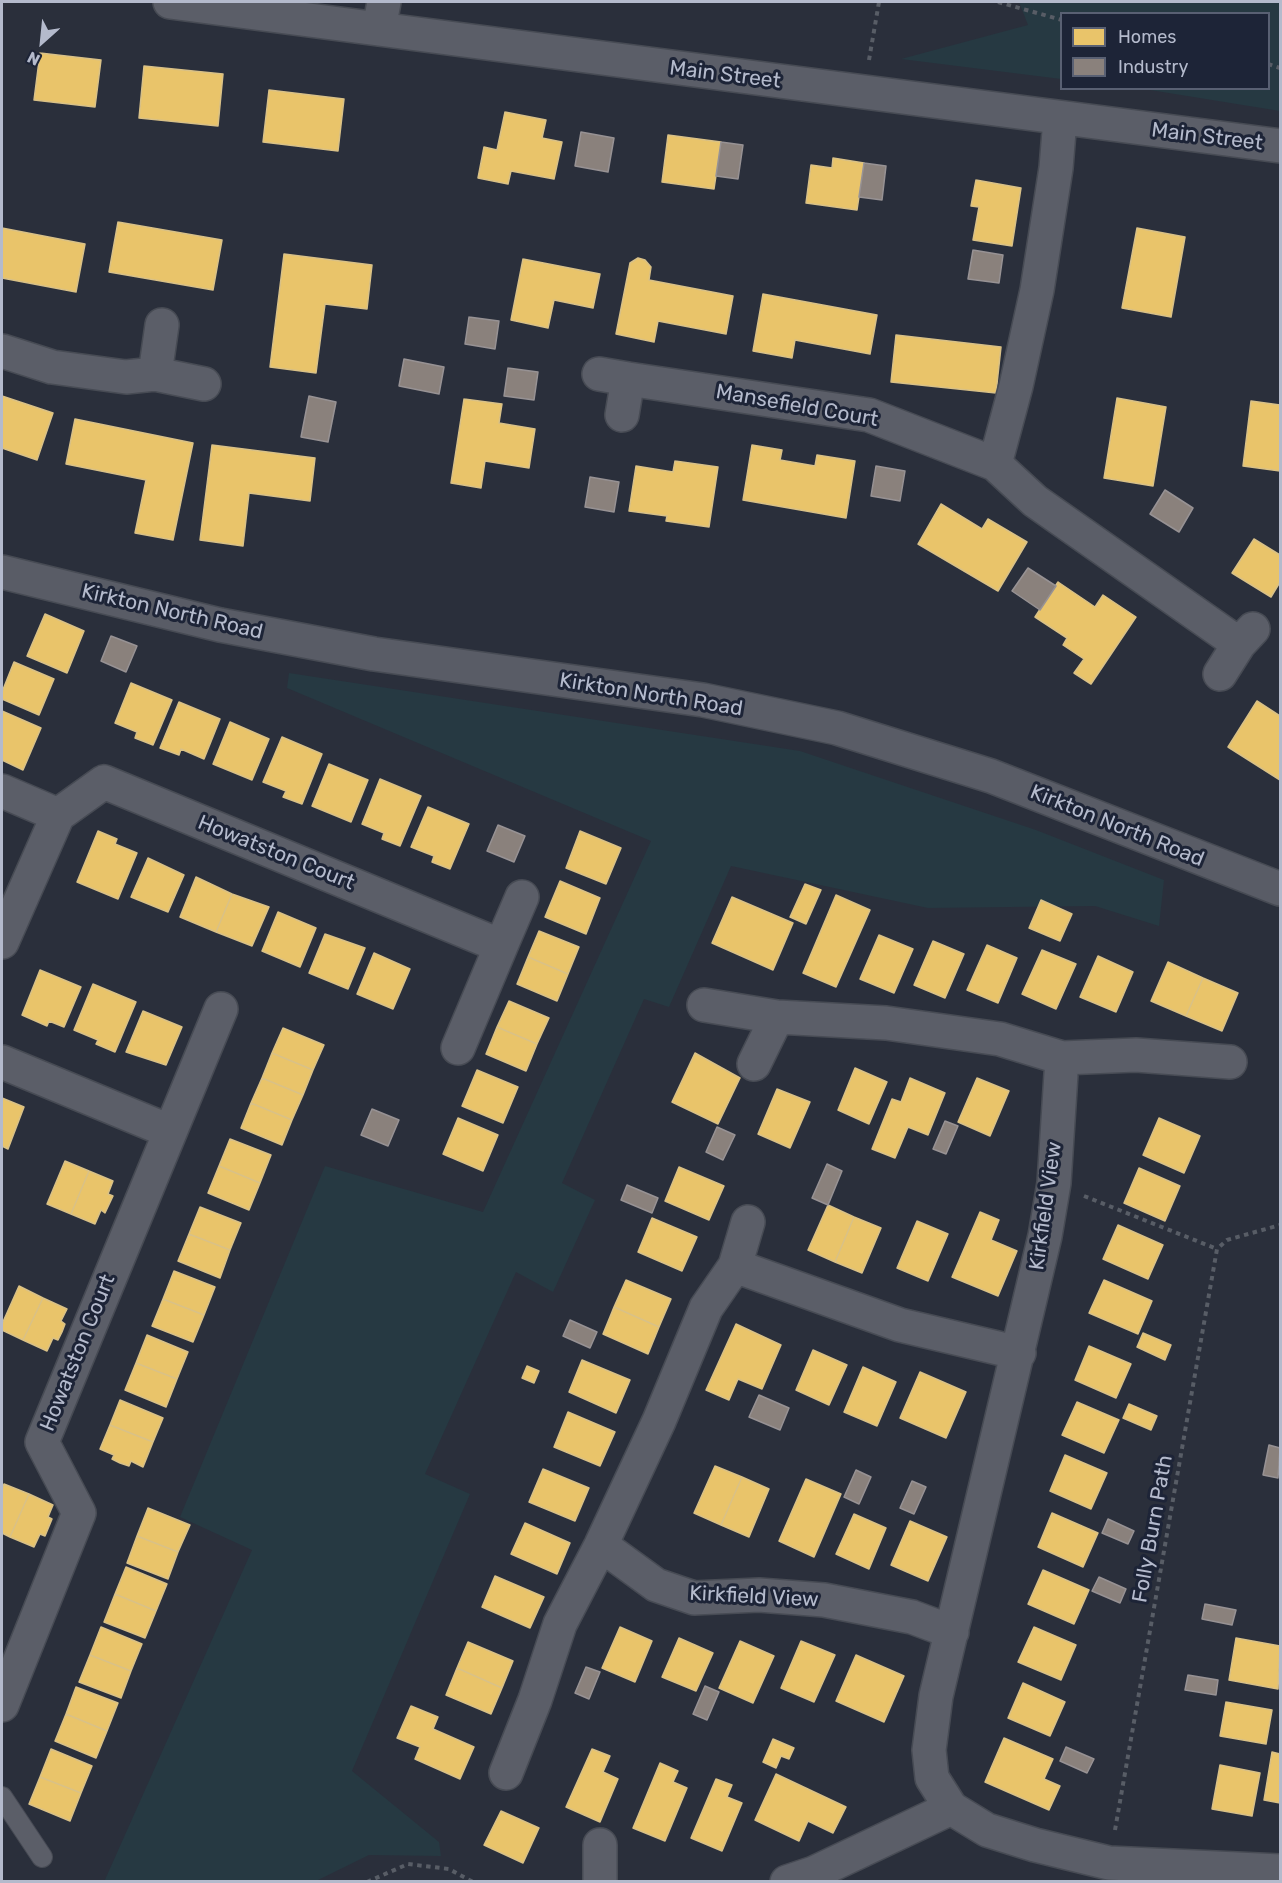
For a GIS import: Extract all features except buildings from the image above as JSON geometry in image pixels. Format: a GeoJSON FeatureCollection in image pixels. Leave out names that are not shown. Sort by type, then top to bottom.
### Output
{"type":"FeatureCollection","features":[{"type":"Feature","properties":{"kind":"main road","name":"Kirkton North Road"},"geometry":{"type":"LineString","coordinates":[[2,572],[219,625],[374,654],[703,700],[837,728],[991,776],[1281,890]]}},
{"type":"Feature","properties":{"kind":"street","name":"Main Street"},"geometry":{"type":"LineString","coordinates":[[170,2],[382,15],[864,93],[1281,146]]}},
{"type":"Feature","properties":{"kind":"street"},"geometry":{"type":"LineString","coordinates":[[995,464],[1016,386],[1037,290],[1056,168],[1060,119]]}},
{"type":"Feature","properties":{"kind":"street"},"geometry":{"type":"LineString","coordinates":[[155,374],[162,325]]}},
{"type":"Feature","properties":{"kind":"street"},"geometry":{"type":"LineString","coordinates":[[2,351],[52,367],[126,377],[155,374],[204,384]]}},
{"type":"Feature","properties":{"kind":"street","name":"Mansefield Court"},"geometry":{"type":"LineString","coordinates":[[622,415],[614,377],[869,415],[995,464],[1035,501],[1246,636],[1220,674]]}},
{"type":"Feature","properties":{"kind":"street","name":"Howatston Court"},"geometry":{"type":"LineString","coordinates":[[58,815],[104,782],[501,946]]}},
{"type":"Feature","properties":{"kind":"street"},"geometry":{"type":"LineString","coordinates":[[2,791],[58,815],[2,942]]}},
{"type":"Feature","properties":{"kind":"street"},"geometry":{"type":"LineString","coordinates":[[458,1048],[522,897]]}},
{"type":"Feature","properties":{"kind":"street"},"geometry":{"type":"LineString","coordinates":[[704,1005],[777,1017],[886,1023],[988,1037],[1062,1058],[1136,1055],[1230,1062]]}},
{"type":"Feature","properties":{"kind":"street","name":"Howatston Court"},"geometry":{"type":"LineString","coordinates":[[2,1705],[79,1513],[42,1442],[221,1009]]}},
{"type":"Feature","properties":{"kind":"street"},"geometry":{"type":"LineString","coordinates":[[754,1064],[777,1017]]}},
{"type":"Feature","properties":{"kind":"street","name":"Kirkfield View"},"geometry":{"type":"LineString","coordinates":[[1062,1058],[1054,1183],[1045,1236],[936,1696],[929,1749],[932,1778],[951,1808],[987,1830],[1035,1845],[1109,1863],[1154,1867],[1281,1871]]}},
{"type":"Feature","properties":{"kind":"street"},"geometry":{"type":"LineString","coordinates":[[2,1062],[169,1131]]}},
{"type":"Feature","properties":{"kind":"street"},"geometry":{"type":"LineString","coordinates":[[506,1773],[536,1700],[560,1624],[601,1545],[706,1308],[735,1266],[748,1222]]}},
{"type":"Feature","properties":{"kind":"street"},"geometry":{"type":"LineString","coordinates":[[735,1266],[900,1325],[1019,1353]]}},
{"type":"Feature","properties":{"kind":"street","name":"Kirkfield View"},"geometry":{"type":"LineString","coordinates":[[601,1545],[656,1585],[694,1598],[759,1595],[824,1600],[892,1612],[952,1632]]}},
{"type":"Feature","properties":{"kind":"street"},"geometry":{"type":"LineString","coordinates":[[787,1881],[814,1873],[951,1808]]}},
{"type":"Feature","properties":{"kind":"street"},"geometry":{"type":"LineString","coordinates":[[600,1845],[600,1881]]}},
{"type":"Feature","properties":{"kind":"lane"},"geometry":{"type":"LineString","coordinates":[[2,1797],[42,1857]]}},
{"type":"Feature","properties":{"kind":"path"},"geometry":{"type":"LineString","coordinates":[[864,93],[879,2]]}},
{"type":"Feature","properties":{"kind":"path"},"geometry":{"type":"LineString","coordinates":[[998,2],[1060,19]]}},
{"type":"Feature","properties":{"kind":"path"},"geometry":{"type":"LineString","coordinates":[[1054,1183],[1217,1249],[1227,1240],[1281,1225]]}},
{"type":"Feature","properties":{"kind":"path","name":"Folly Burn Path"},"geometry":{"type":"LineString","coordinates":[[1109,1863],[1217,1249]]}},
{"type":"Feature","properties":{"kind":"path"},"geometry":{"type":"LineString","coordinates":[[367,1881],[408,1864],[449,1869],[473,1881]]}},
{"type":"Feature","properties":{"kind":"shaded area"},"geometry":{"type":"Polygon","coordinates":[[[1019,2],[1280,2],[1280,111],[1150,90],[1270,90],[1270,12],[1060,12],[1060,79],[901,59],[1028,25],[1019,2]]]}},
{"type":"Feature","properties":{"kind":"shaded area"},"geometry":{"type":"Polygon","coordinates":[[[289,673],[800,751],[1036,830],[1164,880],[1159,926],[1095,906],[928,908],[731,866],[669,1007],[644,999],[562,1183],[595,1200],[553,1292],[516,1272],[425,1474],[470,1494],[352,1771],[439,1842],[441,1856],[369,1855],[316,1881],[104,1882],[252,1550],[180,1517],[325,1166],[483,1212],[651,841],[287,688],[289,673]]]}}]}
